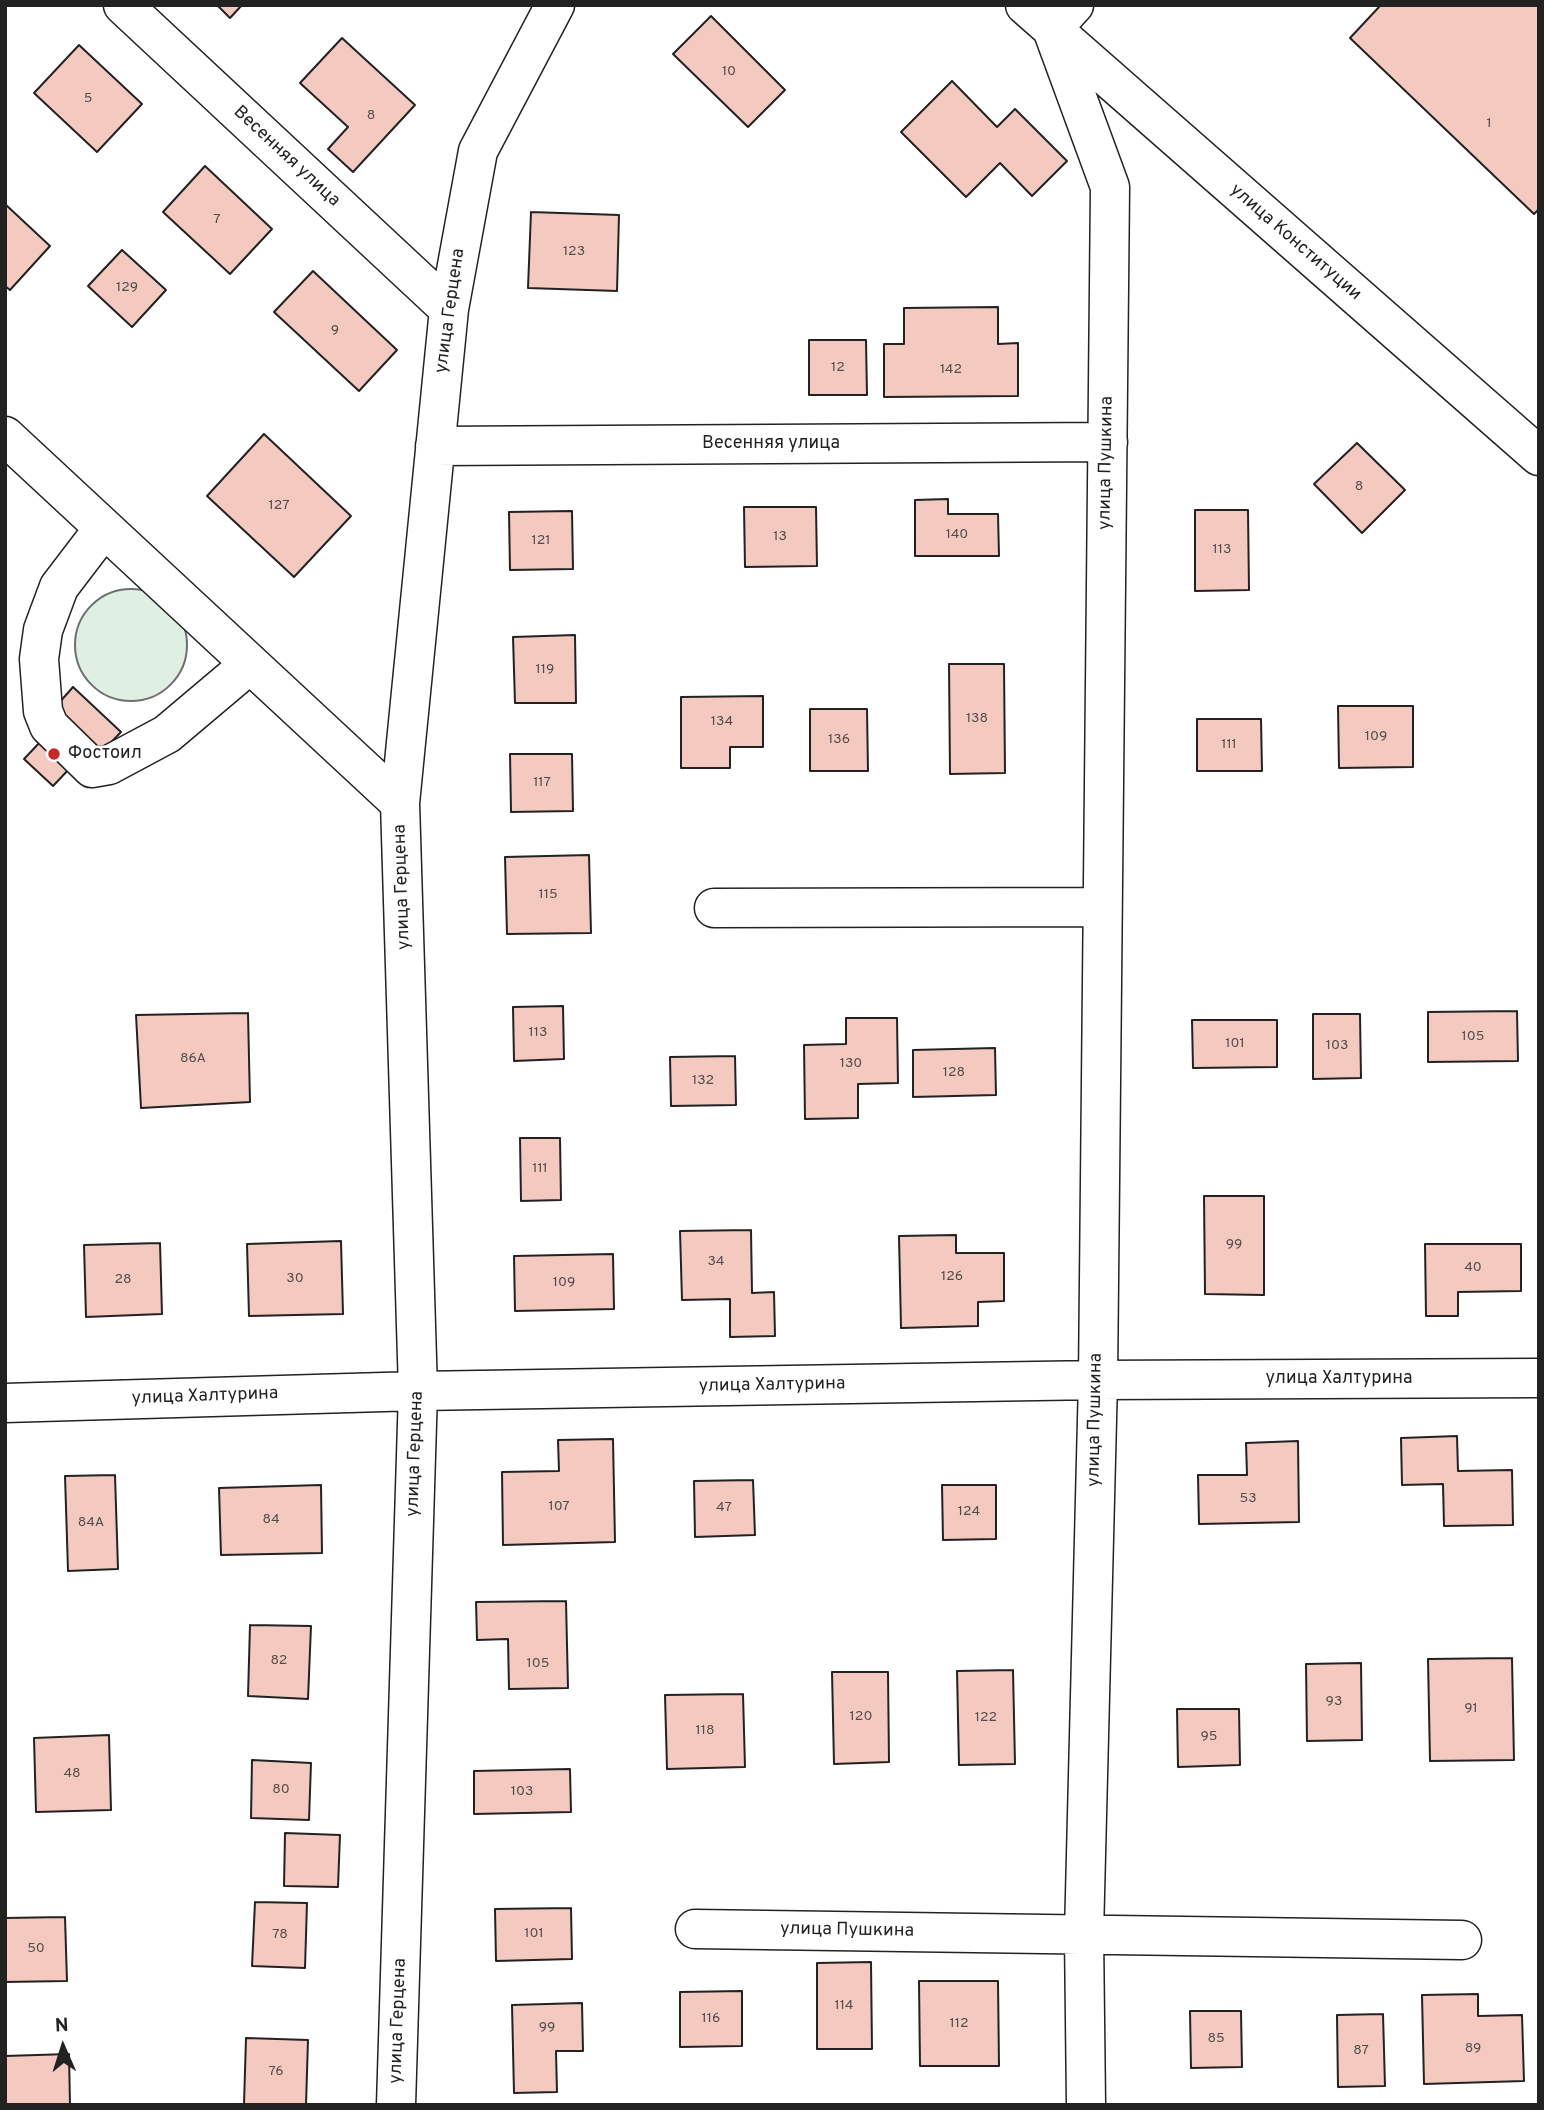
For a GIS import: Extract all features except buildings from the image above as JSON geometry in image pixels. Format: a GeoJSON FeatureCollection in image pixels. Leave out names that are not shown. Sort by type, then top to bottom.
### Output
{"type":"FeatureCollection","features":[{"type":"Feature","properties":{"kind":"street","name":"Весенняя улица"},"geometry":{"type":"LineString","coordinates":[[123,5],[449,309]]}},
{"type":"Feature","properties":{"kind":"street","name":"улица Герцена"},"geometry":{"type":"LineString","coordinates":[[396,2105],[418,1391],[400,803],[449,309],[478,151],[555,5]]}},
{"type":"Feature","properties":{"kind":"street","name":"улица Пушкина"},"geometry":{"type":"LineString","coordinates":[[1050,13],[1110,187],[1098,1380],[1084,1934],[1086,2105]]}},
{"type":"Feature","properties":{"kind":"street","name":"улица Конституции"},"geometry":{"type":"LineString","coordinates":[[1050,13],[1539,456]]}},
{"type":"Feature","properties":{"kind":"street","name":"улица Герцена"},"geometry":{"type":"LineString","coordinates":[[5,436],[400,803]]}},
{"type":"Feature","properties":{"kind":"street","name":"Весенняя улица"},"geometry":{"type":"LineString","coordinates":[[435,446],[1108,442]]}},
{"type":"Feature","properties":{"kind":"street"},"geometry":{"type":"LineString","coordinates":[[104,528],[59,587],[43,630],[39,659],[43,711],[49,726],[92,768],[109,765],[167,734],[250,664]]}},
{"type":"Feature","properties":{"kind":"street"},"geometry":{"type":"LineString","coordinates":[[714,908],[1102,907]]}},
{"type":"Feature","properties":{"kind":"street","name":"улица Халтурина"},"geometry":{"type":"LineString","coordinates":[[5,1403],[418,1391],[1098,1380],[1539,1378]]}},
{"type":"Feature","properties":{"kind":"street","name":"улица Пушкина"},"geometry":{"type":"LineString","coordinates":[[695,1929],[1462,1940]]}},
{"type":"Feature","properties":{"kind":"green space"},"geometry":{"type":"Polygon","coordinates":[[[131,589],[152,593],[171,605],[183,624],[187,645],[183,666],[171,685],[152,697],[131,701],[110,697],[91,685],[79,666],[75,645],[79,624],[91,605],[110,593],[131,589]]]}},
{"type":"Feature","properties":{"kind":"place","name":"Фостоил"},"geometry":{"type":"Point","coordinates":[54,754]}}]}
